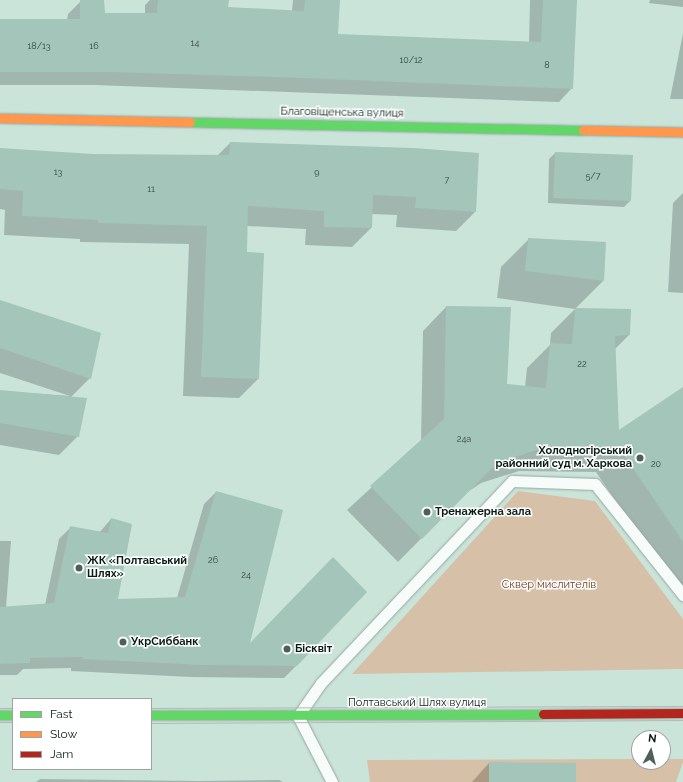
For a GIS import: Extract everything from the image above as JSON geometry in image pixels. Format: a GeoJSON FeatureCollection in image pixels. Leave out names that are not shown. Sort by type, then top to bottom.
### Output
{"type":"FeatureCollection","features":[{"type":"Feature","properties":{"kind":"street","name":"Благовіщенська вулиця"},"geometry":{"type":"LineString","coordinates":[[0,118],[683,132]]}},
{"type":"Feature","properties":{"kind":"street","name":"Полтавський Шлях вулиця"},"geometry":{"type":"LineString","coordinates":[[152,715],[298,716],[683,714]]}},
{"type":"Feature","properties":{"kind":"street"},"geometry":{"type":"LineString","coordinates":[[0,715],[12,715]]}},
{"type":"Feature","properties":{"kind":"lane"},"geometry":{"type":"LineString","coordinates":[[332,782],[298,716],[321,683],[512,481],[594,484],[683,595]]}},
{"type":"Feature","properties":{"kind":"green space","name":"Сквер мислителів"},"geometry":{"type":"Polygon","coordinates":[[[518,491],[595,501],[683,619],[683,669],[352,674],[518,491]]]}},
{"type":"Feature","properties":{"kind":"green space"},"geometry":{"type":"Polygon","coordinates":[[[631,759],[631,770],[671,770],[671,759],[683,759],[683,762],[676,782],[370,782],[367,760],[631,759]]]}},
{"type":"Feature","properties":{"kind":"building"},"geometry":{"type":"Polygon","coordinates":[[[80,0],[104,0],[105,13],[157,13],[158,0],[229,0],[228,7],[304,11],[305,0],[340,0],[338,34],[541,42],[543,0],[577,0],[573,89],[277,77],[108,72],[0,72],[0,19],[80,19],[80,0]]]}},
{"type":"Feature","properties":{"kind":"building"},"geometry":{"type":"Polygon","coordinates":[[[230,142],[413,148],[479,153],[476,212],[415,208],[416,197],[373,195],[372,228],[324,227],[324,211],[248,206],[247,252],[264,253],[259,379],[201,377],[207,226],[98,223],[98,220],[22,216],[23,191],[0,189],[0,148],[93,154],[229,155],[230,142]]]}},
{"type":"Feature","properties":{"kind":"building"},"geometry":{"type":"Polygon","coordinates":[[[555,152],[633,155],[631,201],[553,198],[555,152]]]}},
{"type":"Feature","properties":{"kind":"building"},"geometry":{"type":"Polygon","coordinates":[[[528,238],[606,242],[604,281],[525,271],[528,238]]]}},
{"type":"Feature","properties":{"kind":"building"},"geometry":{"type":"Polygon","coordinates":[[[0,300],[101,333],[91,379],[0,348],[0,300]]]}},
{"type":"Feature","properties":{"kind":"building"},"geometry":{"type":"Polygon","coordinates":[[[446,306],[511,307],[507,384],[546,388],[550,343],[572,344],[575,308],[631,309],[630,335],[615,336],[619,430],[683,387],[683,542],[620,449],[543,448],[506,460],[491,469],[422,539],[370,486],[444,419],[446,306]]]}},
{"type":"Feature","properties":{"kind":"building"},"geometry":{"type":"Polygon","coordinates":[[[0,390],[87,398],[79,437],[0,423],[0,390]]]}},
{"type":"Feature","properties":{"kind":"building"},"geometry":{"type":"Polygon","coordinates":[[[216,491],[283,510],[250,643],[333,557],[367,592],[297,666],[203,665],[82,659],[83,657],[30,658],[30,663],[0,664],[0,607],[54,603],[70,526],[108,533],[111,518],[132,524],[118,599],[185,597],[216,491]]]}},
{"type":"Feature","properties":{"kind":"building"},"geometry":{"type":"Polygon","coordinates":[[[489,762],[576,763],[576,782],[489,782],[489,762]]]}},
{"type":"Feature","properties":{"kind":"tram line"},"geometry":{"type":"LineString","coordinates":[[152,708],[683,706]]}},
{"type":"Feature","properties":{"kind":"tram line"},"geometry":{"type":"LineString","coordinates":[[0,708],[12,708]]}},
{"type":"Feature","properties":{"kind":"tram line"},"geometry":{"type":"LineString","coordinates":[[152,723],[683,720]]}},
{"type":"Feature","properties":{"kind":"tram line"},"geometry":{"type":"LineString","coordinates":[[0,722],[12,722]]}},
{"type":"Feature","properties":{"kind":"traffic: fast"},"geometry":{"type":"LineString","coordinates":[[190,122],[583,130]]}},
{"type":"Feature","properties":{"kind":"traffic: fast"},"geometry":{"type":"LineString","coordinates":[[152,715],[543,714]]}},
{"type":"Feature","properties":{"kind":"traffic: fast"},"geometry":{"type":"LineString","coordinates":[[0,715],[12,715]]}},
{"type":"Feature","properties":{"kind":"traffic: slow"},"geometry":{"type":"LineString","coordinates":[[0,118],[190,122]]}},
{"type":"Feature","properties":{"kind":"traffic: slow"},"geometry":{"type":"LineString","coordinates":[[583,130],[683,132]]}},
{"type":"Feature","properties":{"kind":"traffic: jam"},"geometry":{"type":"LineString","coordinates":[[543,714],[683,713]]}},
{"type":"Feature","properties":{"kind":"place","name":"Холодногірський районний суд м. Харкова"},"geometry":{"type":"Point","coordinates":[640,458]}},
{"type":"Feature","properties":{"kind":"place","name":"Тренажерна зала"},"geometry":{"type":"Point","coordinates":[427,512]}},
{"type":"Feature","properties":{"kind":"place","name":"ЖК «Полтавський Шлях»"},"geometry":{"type":"Point","coordinates":[79,568]}},
{"type":"Feature","properties":{"kind":"place","name":"УкрСиббанк"},"geometry":{"type":"Point","coordinates":[123,642]}},
{"type":"Feature","properties":{"kind":"place","name":"Бісквіт"},"geometry":{"type":"Point","coordinates":[287,649]}}]}
